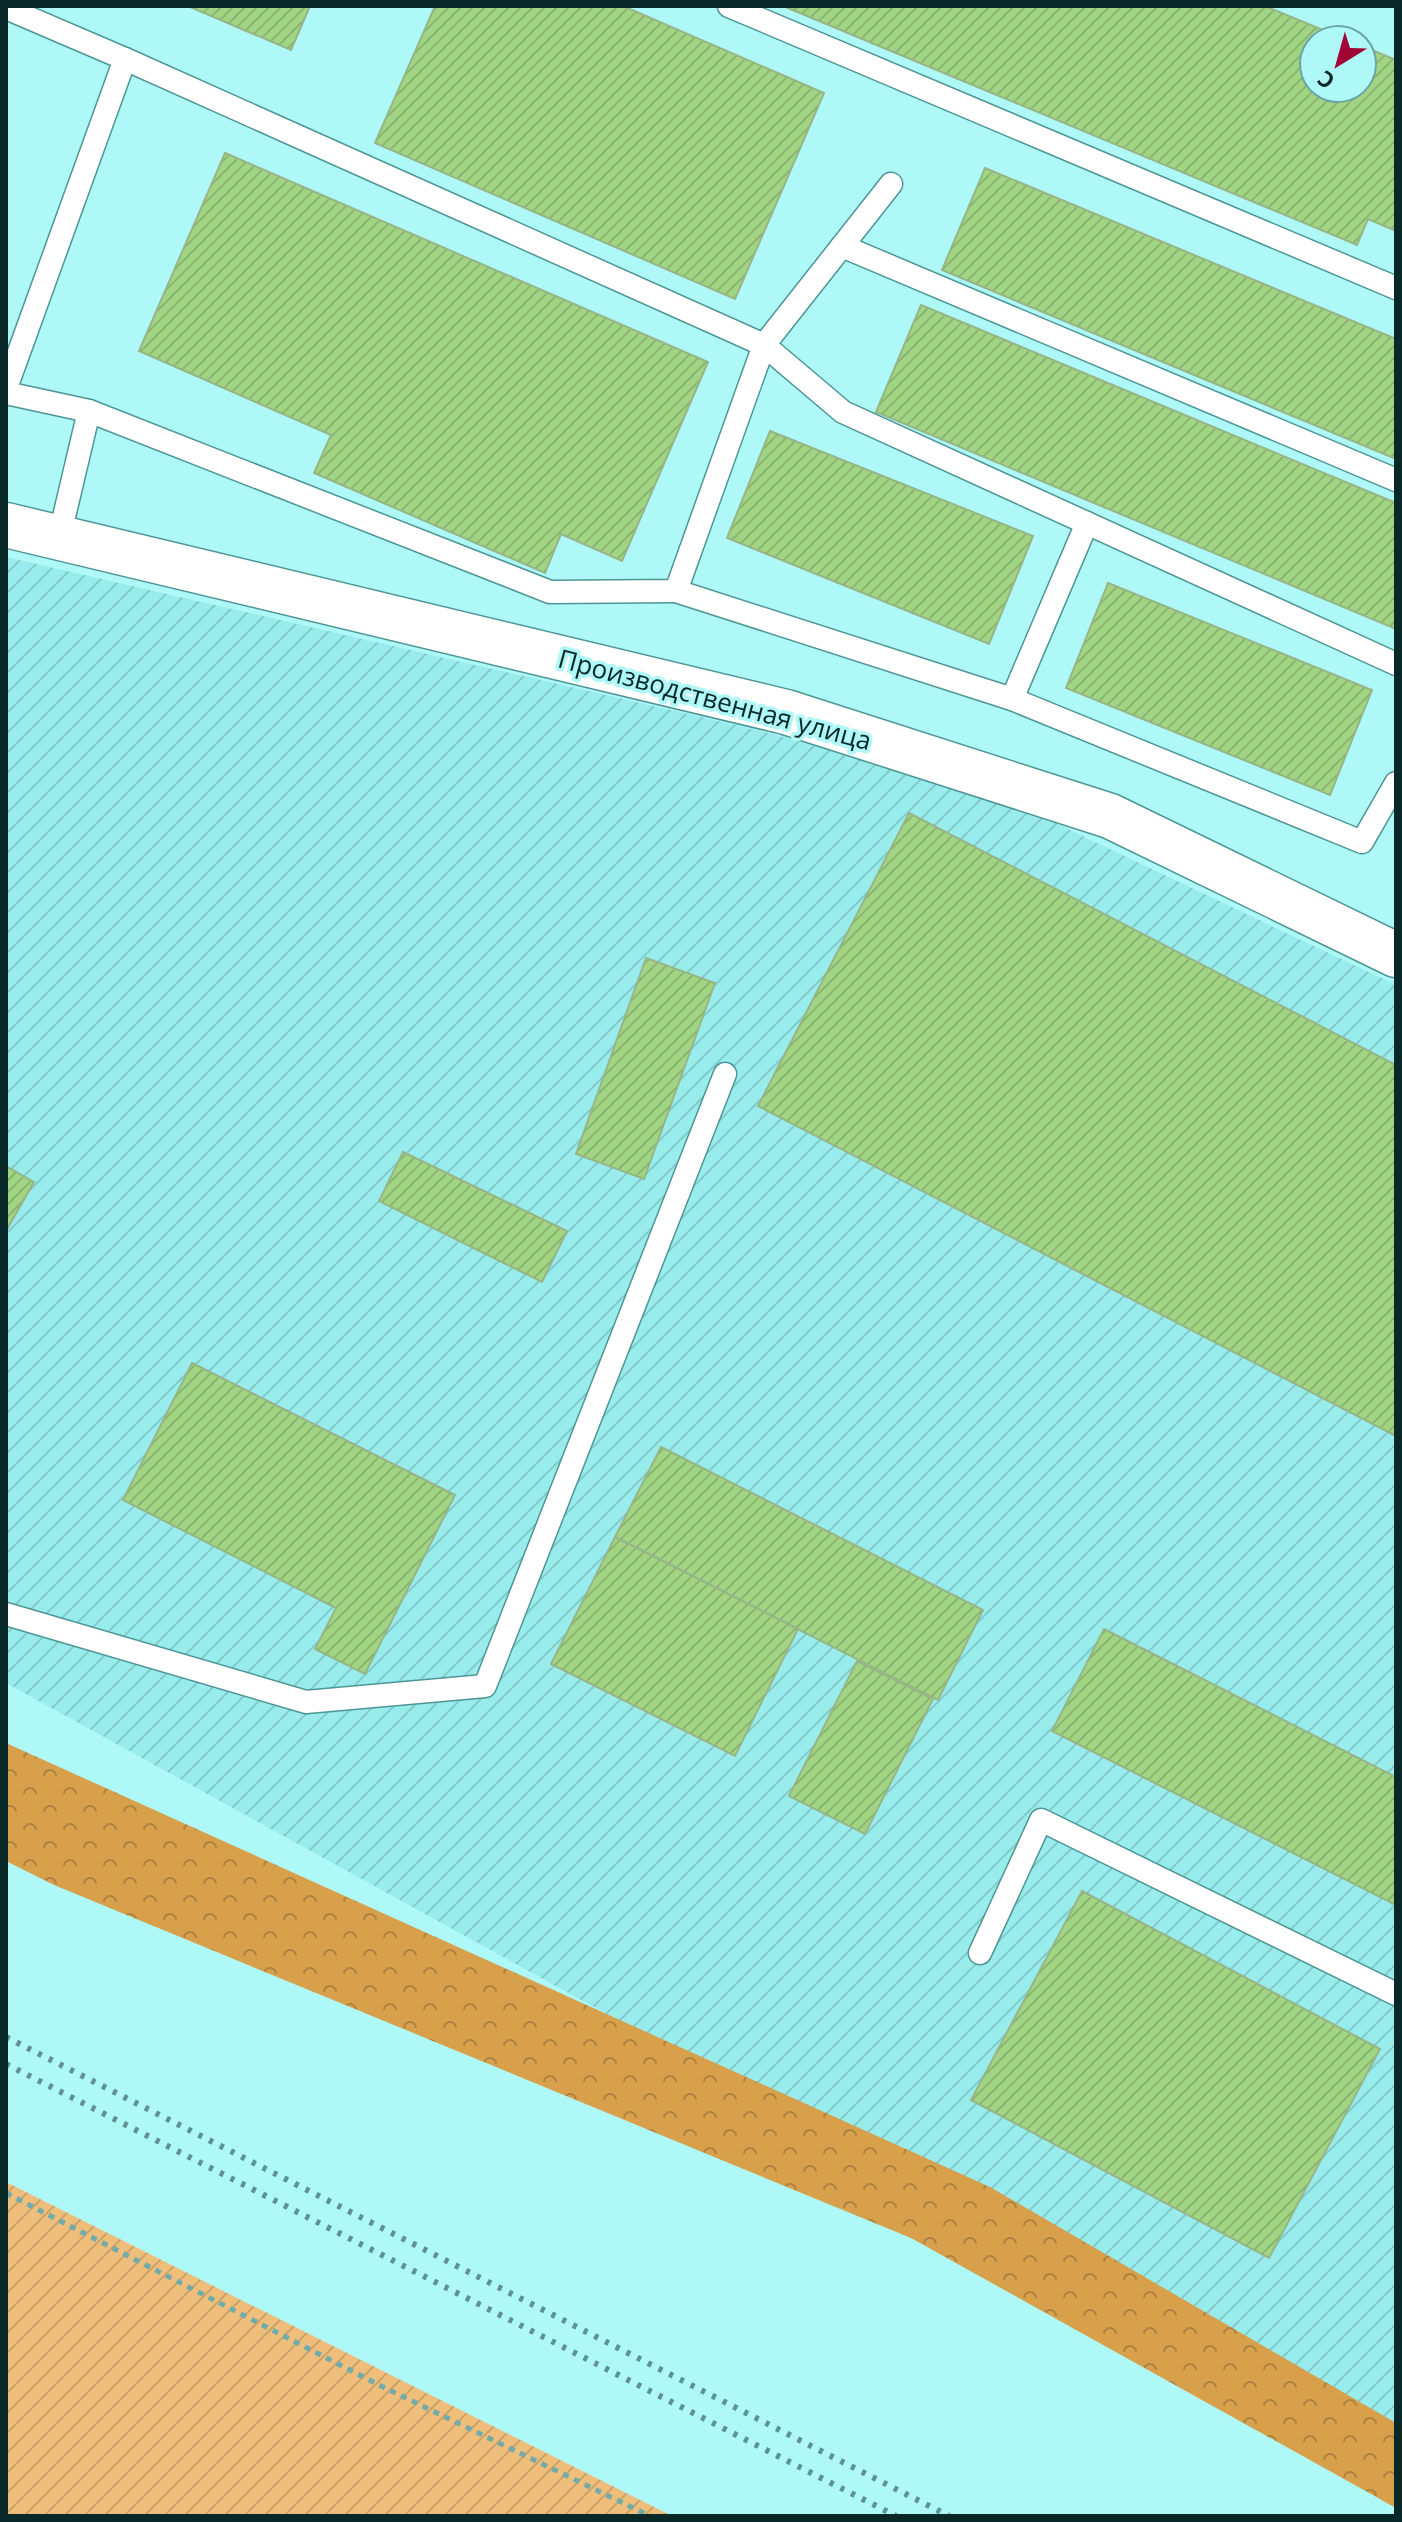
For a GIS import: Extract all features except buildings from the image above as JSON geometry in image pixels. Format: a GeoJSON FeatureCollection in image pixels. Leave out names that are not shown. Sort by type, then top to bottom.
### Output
{"type":"FeatureCollection","features":[{"type":"Feature","properties":{"kind":"street","name":"Производственная улица"},"geometry":{"type":"LineString","coordinates":[[6,525],[786,712],[1110,816],[1396,955]]}},
{"type":"Feature","properties":{"kind":"lane"},"geometry":{"type":"LineString","coordinates":[[729,6],[1396,288]]}},
{"type":"Feature","properties":{"kind":"lane"},"geometry":{"type":"LineString","coordinates":[[6,8],[764,345],[843,412],[1396,664]]}},
{"type":"Feature","properties":{"kind":"lane"},"geometry":{"type":"LineString","coordinates":[[125,59],[6,390],[89,411],[550,592],[676,591],[1012,699],[1362,842],[1396,783]]}},
{"type":"Feature","properties":{"kind":"lane"},"geometry":{"type":"LineString","coordinates":[[676,591],[764,345],[891,184]]}},
{"type":"Feature","properties":{"kind":"lane"},"geometry":{"type":"LineString","coordinates":[[842,246],[1396,480]]}},
{"type":"Feature","properties":{"kind":"lane"},"geometry":{"type":"LineString","coordinates":[[59,538],[89,411]]}},
{"type":"Feature","properties":{"kind":"lane"},"geometry":{"type":"LineString","coordinates":[[1012,699],[1087,523]]}},
{"type":"Feature","properties":{"kind":"lane"},"geometry":{"type":"LineString","coordinates":[[6,1614],[306,1702],[485,1686],[725,1074]]}},
{"type":"Feature","properties":{"kind":"lane"},"geometry":{"type":"LineString","coordinates":[[980,1953],[1041,1820],[1396,1994]]}},
{"type":"Feature","properties":{"kind":"path"},"geometry":{"type":"LineString","coordinates":[[6,2193],[375,2383],[650,2516]]}},
{"type":"Feature","properties":{"kind":"shaded area"},"geometry":{"type":"Polygon","coordinates":[[[6,557],[732,724],[973,784],[1396,985],[1396,2449],[6,1683],[6,557]]]}},
{"type":"Feature","properties":{"kind":"shaded area"},"geometry":{"type":"Polygon","coordinates":[[[6,2182],[672,2516],[6,2516],[6,2182]]]}},
{"type":"Feature","properties":{"kind":"green space"},"geometry":{"type":"Polygon","coordinates":[[[6,1743],[990,2187],[1396,2423],[1396,2508],[911,2238],[54,1885],[6,1861],[6,1743]]]}},
{"type":"Feature","properties":{"kind":"railway"},"geometry":{"type":"LineString","coordinates":[[6,2037],[949,2516]]}},
{"type":"Feature","properties":{"kind":"railway"},"geometry":{"type":"LineString","coordinates":[[6,2064],[896,2516]]}}]}
